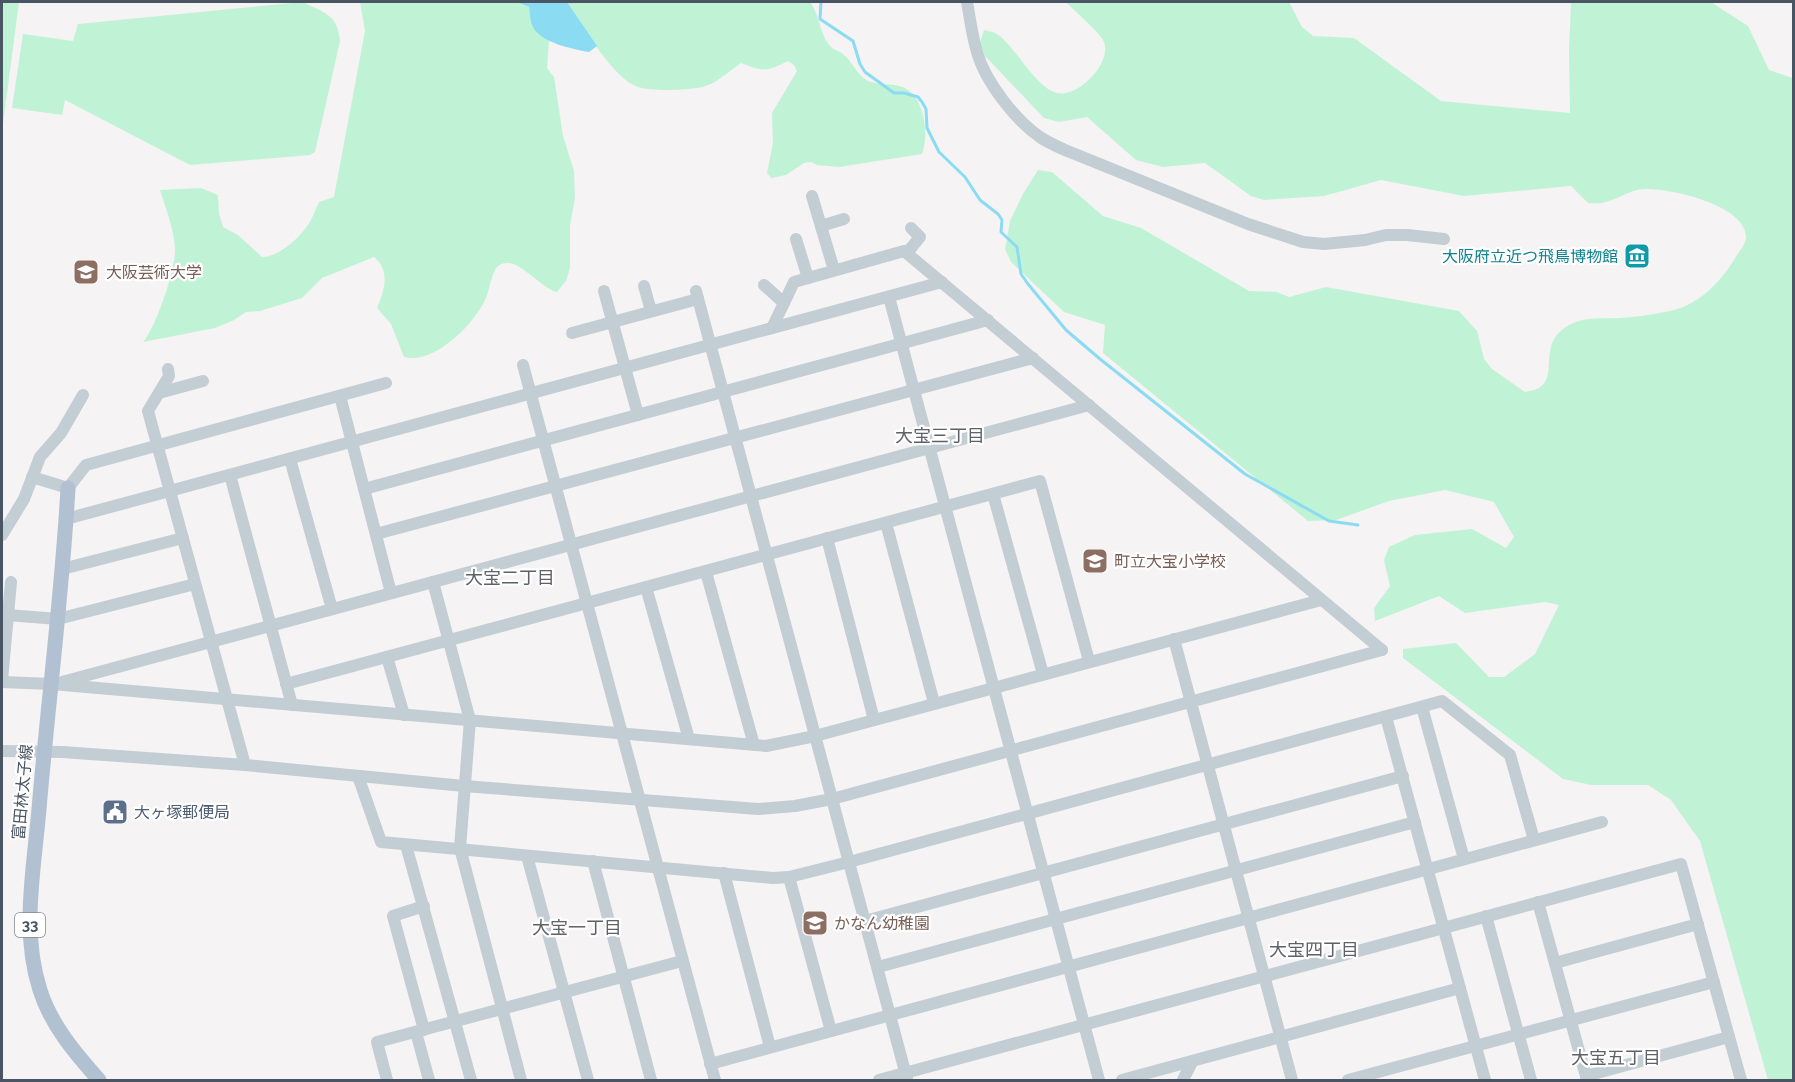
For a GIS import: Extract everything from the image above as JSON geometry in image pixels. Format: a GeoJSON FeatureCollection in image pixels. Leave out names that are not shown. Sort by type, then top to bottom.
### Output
{"type":"FeatureCollection","features":[{"type":"Feature","properties":{"kind":"main road","name":"富田林太子線"},"geometry":{"type":"LineString","coordinates":[[68,488],[58,619],[31,896],[30,935],[33,962],[40,988],[53,1020],[68,1043],[99,1080]]}},
{"type":"Feature","properties":{"kind":"street"},"geometry":{"type":"LineString","coordinates":[[967,2],[977,53],[1001,95],[1016,116],[1039,137],[1065,150],[1248,224],[1303,242],[1324,244],[1407,235],[1444,239]]}},
{"type":"Feature","properties":{"kind":"street"},"geometry":{"type":"LineString","coordinates":[[812,196],[834,270]]}},
{"type":"Feature","properties":{"kind":"street"},"geometry":{"type":"LineString","coordinates":[[821,226],[844,219]]}},
{"type":"Feature","properties":{"kind":"street"},"geometry":{"type":"LineString","coordinates":[[907,253],[920,237],[911,228]]}},
{"type":"Feature","properties":{"kind":"street"},"geometry":{"type":"LineString","coordinates":[[796,239],[808,278]]}},
{"type":"Feature","properties":{"kind":"street"},"geometry":{"type":"LineString","coordinates":[[2,751],[44,751],[245,765],[464,786],[758,809],[795,806],[832,799],[1382,650],[904,251],[794,282],[772,328]]}},
{"type":"Feature","properties":{"kind":"street"},"geometry":{"type":"LineString","coordinates":[[66,519],[942,282]]}},
{"type":"Feature","properties":{"kind":"street"},"geometry":{"type":"LineString","coordinates":[[764,285],[784,303]]}},
{"type":"Feature","properties":{"kind":"street"},"geometry":{"type":"LineString","coordinates":[[644,286],[651,311]]}},
{"type":"Feature","properties":{"kind":"street"},"geometry":{"type":"LineString","coordinates":[[604,291],[638,415]]}},
{"type":"Feature","properties":{"kind":"street"},"geometry":{"type":"LineString","coordinates":[[572,333],[651,311],[697,295],[907,1077]]}},
{"type":"Feature","properties":{"kind":"street"},"geometry":{"type":"LineString","coordinates":[[889,297],[1099,1080]]}},
{"type":"Feature","properties":{"kind":"street"},"geometry":{"type":"LineString","coordinates":[[364,489],[988,320]]}},
{"type":"Feature","properties":{"kind":"street"},"geometry":{"type":"LineString","coordinates":[[376,534],[1033,358]]}},
{"type":"Feature","properties":{"kind":"street"},"geometry":{"type":"LineString","coordinates":[[523,365],[715,1080]]}},
{"type":"Feature","properties":{"kind":"street"},"geometry":{"type":"LineString","coordinates":[[168,369],[169,376],[148,411],[245,765]]}},
{"type":"Feature","properties":{"kind":"street"},"geometry":{"type":"LineString","coordinates":[[159,393],[203,381]]}},
{"type":"Feature","properties":{"kind":"street"},"geometry":{"type":"LineString","coordinates":[[32,477],[68,488],[86,465],[386,383]]}},
{"type":"Feature","properties":{"kind":"street"},"geometry":{"type":"LineString","coordinates":[[2,535],[24,499],[40,457],[61,433],[82,395]]}},
{"type":"Feature","properties":{"kind":"street"},"geometry":{"type":"LineString","coordinates":[[340,396],[391,593]]}},
{"type":"Feature","properties":{"kind":"street"},"geometry":{"type":"LineString","coordinates":[[52,684],[1089,405]]}},
{"type":"Feature","properties":{"kind":"street"},"geometry":{"type":"LineString","coordinates":[[290,459],[332,609]]}},
{"type":"Feature","properties":{"kind":"street"},"geometry":{"type":"LineString","coordinates":[[230,475],[292,705]]}},
{"type":"Feature","properties":{"kind":"street"},"geometry":{"type":"LineString","coordinates":[[286,684],[1040,482],[1089,661]]}},
{"type":"Feature","properties":{"kind":"street"},"geometry":{"type":"LineString","coordinates":[[993,494],[1043,674]]}},
{"type":"Feature","properties":{"kind":"street"},"geometry":{"type":"LineString","coordinates":[[886,523],[934,703]]}},
{"type":"Feature","properties":{"kind":"street"},"geometry":{"type":"LineString","coordinates":[[62,569],[183,538]]}},
{"type":"Feature","properties":{"kind":"street"},"geometry":{"type":"LineString","coordinates":[[827,538],[874,720]]}},
{"type":"Feature","properties":{"kind":"street"},"geometry":{"type":"LineString","coordinates":[[706,572],[754,745]]}},
{"type":"Feature","properties":{"kind":"street"},"geometry":{"type":"LineString","coordinates":[[10,582],[2,681],[754,745],[778,745],[815,736],[1321,600]]}},
{"type":"Feature","properties":{"kind":"street"},"geometry":{"type":"LineString","coordinates":[[433,582],[470,720],[460,848],[521,1080]]}},
{"type":"Feature","properties":{"kind":"street"},"geometry":{"type":"LineString","coordinates":[[8,615],[58,619],[195,584]]}},
{"type":"Feature","properties":{"kind":"street"},"geometry":{"type":"LineString","coordinates":[[646,587],[689,739]]}},
{"type":"Feature","properties":{"kind":"street"},"geometry":{"type":"LineString","coordinates":[[1174,639],[1292,1080]]}},
{"type":"Feature","properties":{"kind":"street"},"geometry":{"type":"LineString","coordinates":[[387,657],[404,715]]}},
{"type":"Feature","properties":{"kind":"street"},"geometry":{"type":"LineString","coordinates":[[358,776],[381,842],[773,878],[789,877],[1442,701],[1510,755],[1534,840]]}},
{"type":"Feature","properties":{"kind":"street"},"geometry":{"type":"LineString","coordinates":[[1422,707],[1464,859]]}},
{"type":"Feature","properties":{"kind":"street"},"geometry":{"type":"LineString","coordinates":[[1386,717],[1485,1080]]}},
{"type":"Feature","properties":{"kind":"street"},"geometry":{"type":"LineString","coordinates":[[865,921],[1402,776]]}},
{"type":"Feature","properties":{"kind":"street"},"geometry":{"type":"LineString","coordinates":[[878,968],[1415,822]]}},
{"type":"Feature","properties":{"kind":"street"},"geometry":{"type":"LineString","coordinates":[[710,1064],[1602,822]]}},
{"type":"Feature","properties":{"kind":"street"},"geometry":{"type":"LineString","coordinates":[[406,844],[471,1080]]}},
{"type":"Feature","properties":{"kind":"street"},"geometry":{"type":"LineString","coordinates":[[527,856],[588,1080]]}},
{"type":"Feature","properties":{"kind":"street"},"geometry":{"type":"LineString","coordinates":[[592,861],[651,1080]]}},
{"type":"Feature","properties":{"kind":"street"},"geometry":{"type":"LineString","coordinates":[[879,1080],[907,1077],[1084,1025],[1681,864],[1741,1080]]}},
{"type":"Feature","properties":{"kind":"street"},"geometry":{"type":"LineString","coordinates":[[724,873],[770,1047]]}},
{"type":"Feature","properties":{"kind":"street"},"geometry":{"type":"LineString","coordinates":[[789,877],[831,1031]]}},
{"type":"Feature","properties":{"kind":"street"},"geometry":{"type":"LineString","coordinates":[[1539,902],[1586,1078],[1729,1037]]}},
{"type":"Feature","properties":{"kind":"street"},"geometry":{"type":"LineString","coordinates":[[424,906],[393,916],[429,1080]]}},
{"type":"Feature","properties":{"kind":"street"},"geometry":{"type":"LineString","coordinates":[[1486,916],[1531,1080]]}},
{"type":"Feature","properties":{"kind":"street"},"geometry":{"type":"LineString","coordinates":[[1555,963],[1698,924]]}},
{"type":"Feature","properties":{"kind":"street"},"geometry":{"type":"LineString","coordinates":[[387,1080],[377,1042],[682,960]]}},
{"type":"Feature","properties":{"kind":"street"},"geometry":{"type":"LineString","coordinates":[[1348,1080],[1714,982]]}},
{"type":"Feature","properties":{"kind":"street"},"geometry":{"type":"LineString","coordinates":[[1122,1080],[1460,988]]}},
{"type":"Feature","properties":{"kind":"street"},"geometry":{"type":"LineString","coordinates":[[1183,1080],[1192,1062]]}},
{"type":"Feature","properties":{"kind":"green space"},"geometry":{"type":"Polygon","coordinates":[[[2,2],[19,2],[2,131],[2,2]]]}},
{"type":"Feature","properties":{"kind":"green space"},"geometry":{"type":"Polygon","coordinates":[[[302,2],[329,15],[339,32],[340,41],[315,152],[310,155],[190,165],[65,100],[62,115],[12,108],[23,34],[73,41],[78,24],[302,2]]]}},
{"type":"Feature","properties":{"kind":"green space"},"geometry":{"type":"Polygon","coordinates":[[[360,2],[517,2],[529,7],[533,27],[549,41],[547,68],[554,77],[563,136],[574,171],[575,197],[570,226],[570,268],[566,281],[557,292],[544,286],[518,266],[501,264],[495,270],[483,304],[469,324],[438,350],[415,358],[404,357],[391,324],[377,308],[385,281],[383,268],[374,257],[322,278],[302,298],[260,311],[246,312],[215,328],[143,342],[159,311],[169,283],[174,258],[173,234],[160,190],[201,188],[218,195],[219,214],[223,227],[238,235],[262,257],[276,253],[290,244],[307,226],[319,202],[334,197],[365,31],[360,2]]]}},
{"type":"Feature","properties":{"kind":"green space"},"geometry":{"type":"Polygon","coordinates":[[[567,2],[810,2],[827,42],[832,48],[842,53],[864,78],[868,81],[904,88],[914,95],[924,120],[925,138],[922,154],[839,167],[804,163],[786,175],[771,178],[767,173],[773,143],[772,113],[797,71],[794,65],[788,61],[765,70],[741,63],[709,85],[694,89],[670,90],[638,87],[628,82],[608,62],[567,2]]]}},
{"type":"Feature","properties":{"kind":"green space"},"geometry":{"type":"Polygon","coordinates":[[[1066,2],[1289,2],[1302,27],[1313,36],[1354,38],[1441,101],[1570,113],[1571,2],[1711,2],[1748,26],[1769,70],[1793,78],[1793,1080],[1768,1080],[1700,841],[1671,800],[1648,785],[1591,785],[1563,779],[1403,658],[1403,649],[1456,643],[1489,677],[1504,677],[1535,654],[1559,605],[1545,602],[1465,613],[1439,596],[1375,621],[1374,608],[1390,586],[1384,560],[1389,547],[1415,535],[1472,529],[1506,548],[1514,537],[1494,502],[1445,490],[1389,501],[1336,520],[1308,521],[1103,353],[1105,325],[1064,312],[1011,262],[1005,249],[1010,221],[1023,194],[1038,170],[1052,172],[1103,216],[1141,228],[1249,291],[1277,292],[1289,297],[1326,287],[1459,311],[1477,331],[1484,359],[1492,369],[1525,392],[1539,388],[1545,382],[1554,340],[1560,331],[1571,324],[1589,319],[1661,313],[1683,307],[1700,298],[1721,278],[1742,247],[1746,239],[1744,227],[1722,208],[1706,201],[1656,189],[1639,190],[1607,202],[1588,203],[1571,186],[1464,196],[1381,180],[1324,196],[1264,200],[1251,196],[1205,163],[1163,167],[1136,160],[1087,117],[1059,122],[1044,118],[985,56],[980,43],[984,30],[996,33],[1004,40],[1049,90],[1065,93],[1083,85],[1103,60],[1104,42],[1093,27],[1066,2]]]}},
{"type":"Feature","properties":{"kind":"water"},"geometry":{"type":"Polygon","coordinates":[[[517,2],[567,2],[597,46],[589,52],[550,41],[537,33],[533,27],[529,7],[517,2]]]}},
{"type":"Feature","properties":{"kind":"waterway"},"geometry":{"type":"LineString","coordinates":[[821,2],[820,19],[853,41],[865,72],[894,93],[918,97],[922,102],[926,109],[927,128],[939,152],[965,177],[980,200],[998,214],[1002,220],[1001,232],[1017,247],[1021,274],[1066,330],[1245,474],[1329,521],[1358,525]]}},
{"type":"Feature","properties":{"kind":"place","name":"大阪府立近つ飛鳥博物館"},"geometry":{"type":"Point","coordinates":[1637,256]}},
{"type":"Feature","properties":{"kind":"place","name":"大阪芸術大学"},"geometry":{"type":"Point","coordinates":[86,272]}},
{"type":"Feature","properties":{"kind":"place","name":"町立大宝小学校"},"geometry":{"type":"Point","coordinates":[1095,561]}},
{"type":"Feature","properties":{"kind":"place","name":"大ヶ塚郵便局"},"geometry":{"type":"Point","coordinates":[115,812]}},
{"type":"Feature","properties":{"kind":"place","name":"かなん幼稚園"},"geometry":{"type":"Point","coordinates":[815,923]}},
{"type":"Feature","properties":{"kind":"district","name":"大宝三丁目"},"geometry":{"type":"Point","coordinates":[940,436]}},
{"type":"Feature","properties":{"kind":"district","name":"大宝二丁目"},"geometry":{"type":"Point","coordinates":[510,578]}},
{"type":"Feature","properties":{"kind":"district","name":"大宝一丁目"},"geometry":{"type":"Point","coordinates":[577,928]}},
{"type":"Feature","properties":{"kind":"district","name":"大宝四丁目"},"geometry":{"type":"Point","coordinates":[1314,950]}},
{"type":"Feature","properties":{"kind":"district","name":"大宝五丁目"},"geometry":{"type":"Point","coordinates":[1616,1058]}}]}
